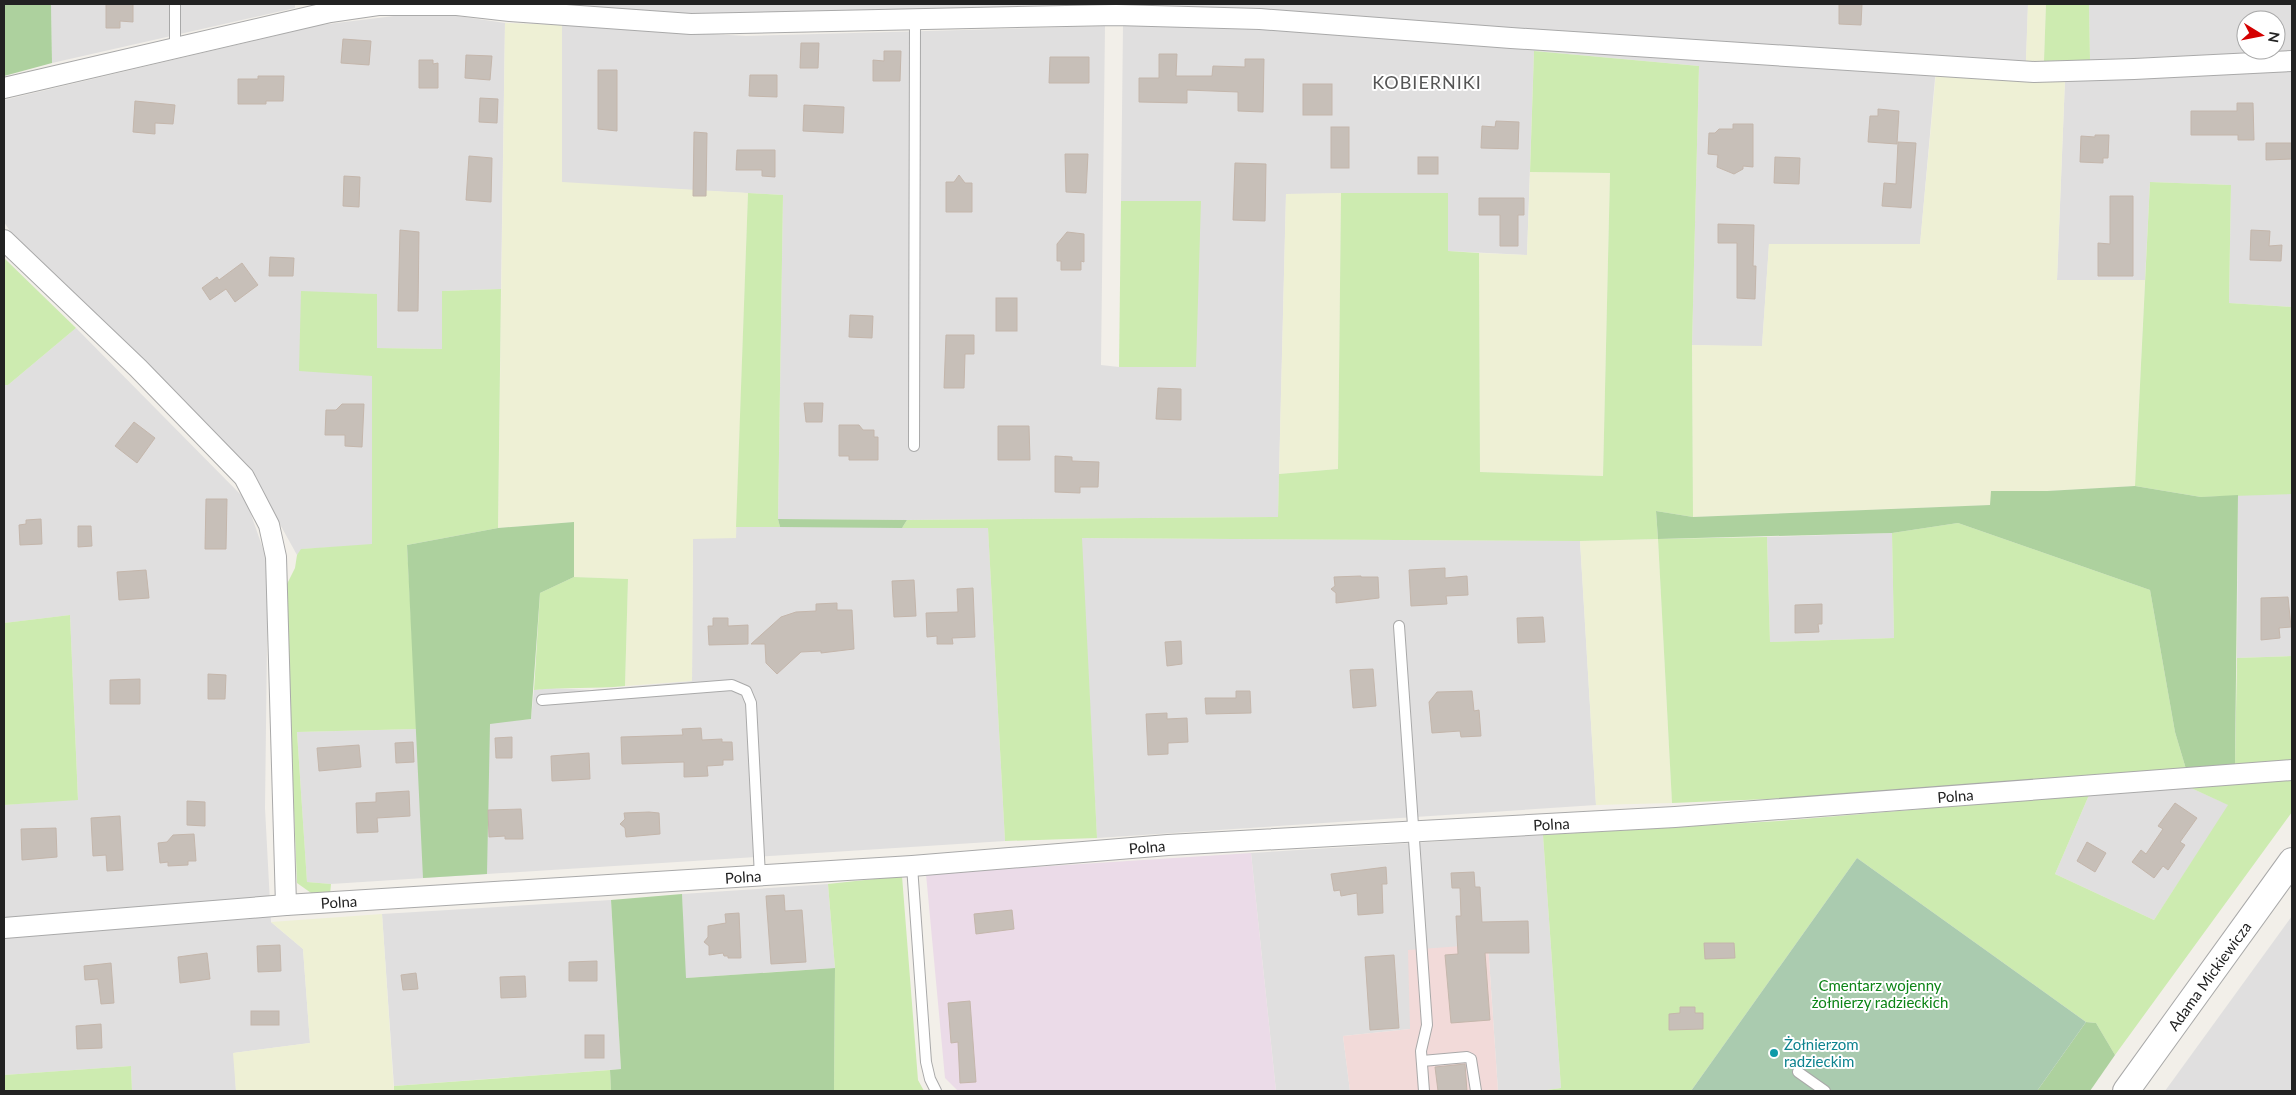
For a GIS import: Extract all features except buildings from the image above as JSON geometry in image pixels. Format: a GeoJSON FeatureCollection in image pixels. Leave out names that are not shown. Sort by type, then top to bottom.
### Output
{"type":"FeatureCollection","features":[{"type":"Feature","properties":{"kind":"street"},"geometry":{"type":"LineString","coordinates":[[4,88],[330,12],[360,6],[378,5],[457,5],[607,11],[691,24],[1116,15],[1260,19],[1511,38],[2034,72],[2292,61]]}},
{"type":"Feature","properties":{"kind":"street"},"geometry":{"type":"LineString","coordinates":[[4,240],[138,368],[244,477],[269,525],[276,557],[286,905]]}},
{"type":"Feature","properties":{"kind":"street","name":"Polna"},"geometry":{"type":"LineString","coordinates":[[4,928],[286,905],[912,866],[1168,845],[1675,817],[2292,770]]}},
{"type":"Feature","properties":{"kind":"street","name":"Adama Mickiewicza"},"geometry":{"type":"LineString","coordinates":[[2126,1091],[2292,861]]}},
{"type":"Feature","properties":{"kind":"lane"},"geometry":{"type":"LineString","coordinates":[[175,4],[175,47]]}},
{"type":"Feature","properties":{"kind":"lane"},"geometry":{"type":"LineString","coordinates":[[914,446],[915,19]]}},
{"type":"Feature","properties":{"kind":"lane"},"geometry":{"type":"LineString","coordinates":[[1399,626],[1427,1026],[1422,1040],[1424,1091]]}},
{"type":"Feature","properties":{"kind":"lane"},"geometry":{"type":"LineString","coordinates":[[542,700],[732,685],[746,691],[751,703],[760,876]]}},
{"type":"Feature","properties":{"kind":"lane"},"geometry":{"type":"LineString","coordinates":[[912,866],[926,1062],[930,1079],[936,1091]]}},
{"type":"Feature","properties":{"kind":"lane"},"geometry":{"type":"LineString","coordinates":[[1422,1061],[1467,1057],[1471,1059],[1476,1091]]}},
{"type":"Feature","properties":{"kind":"lane"},"geometry":{"type":"LineString","coordinates":[[1798,1072],[1825,1091]]}},
{"type":"Feature","properties":{"kind":"shaded area"},"geometry":{"type":"Polygon","coordinates":[[[51,4],[295,4],[295,8],[52,63],[51,4]]]}},
{"type":"Feature","properties":{"kind":"shaded area"},"geometry":{"type":"Polygon","coordinates":[[[531,4],[1137,4],[698,14],[531,4]]]}},
{"type":"Feature","properties":{"kind":"shaded area"},"geometry":{"type":"Polygon","coordinates":[[[1150,4],[2028,4],[2026,61],[1937,56],[1920,245],[1769,244],[1762,347],[1692,345],[1699,66],[1534,51],[1527,255],[1448,251],[1448,193],[1286,194],[1278,517],[907,520],[778,519],[783,195],[562,183],[562,25],[746,36],[1105,26],[1101,365],[1119,367],[1201,201],[1121,201],[1123,25],[1151,25],[1150,4]]]}},
{"type":"Feature","properties":{"kind":"shaded area"},"geometry":{"type":"Polygon","coordinates":[[[2089,4],[2292,4],[2292,51],[2286,51],[2286,10],[2236,10],[2236,53],[2090,60],[2089,4]]]}},
{"type":"Feature","properties":{"kind":"shaded area"},"geometry":{"type":"Polygon","coordinates":[[[451,15],[505,23],[501,289],[442,291],[442,349],[377,348],[376,294],[301,292],[372,375],[372,545],[302,549],[297,555],[261,490],[24,252],[4,222],[4,100],[320,25],[394,16],[451,15]]]}},
{"type":"Feature","properties":{"kind":"shaded area"},"geometry":{"type":"Polygon","coordinates":[[[2292,66],[2292,307],[2229,303],[2231,185],[2150,182],[2145,280],[2057,280],[2065,79],[2292,66]]]}},
{"type":"Feature","properties":{"kind":"shaded area"},"geometry":{"type":"Polygon","coordinates":[[[76,328],[246,500],[268,563],[265,808],[271,922],[303,949],[310,1043],[234,1053],[236,1091],[132,1091],[131,1066],[4,1075],[4,805],[78,799],[70,615],[4,623],[4,385],[8,385],[76,328]]]}},
{"type":"Feature","properties":{"kind":"shaded area"},"geometry":{"type":"Polygon","coordinates":[[[2292,494],[2292,656],[2237,658],[2238,495],[2292,494]]]}},
{"type":"Feature","properties":{"kind":"shaded area"},"geometry":{"type":"Polygon","coordinates":[[[736,527],[988,527],[1005,841],[331,884],[307,882],[297,732],[417,729],[531,719],[534,690],[551,688],[591,690],[692,681],[693,538],[735,538],[736,527]]]}},
{"type":"Feature","properties":{"kind":"shaded area"},"geometry":{"type":"Polygon","coordinates":[[[1892,533],[1894,638],[1770,642],[1767,537],[1892,533]]]}},
{"type":"Feature","properties":{"kind":"shaded area"},"geometry":{"type":"Polygon","coordinates":[[[1081,538],[1580,541],[1596,805],[1097,838],[1081,538]]]}},
{"type":"Feature","properties":{"kind":"shaded area"},"geometry":{"type":"Polygon","coordinates":[[[2191,788],[2229,805],[2154,920],[2055,874],[2089,795],[2191,788]]]}},
{"type":"Feature","properties":{"kind":"shaded area"},"geometry":{"type":"Polygon","coordinates":[[[1543,835],[1561,1088],[1540,1091],[1498,1091],[1488,944],[1410,1029],[1343,1036],[1350,1091],[1276,1091],[1251,853],[1543,835]]]}},
{"type":"Feature","properties":{"kind":"shaded area"},"geometry":{"type":"Polygon","coordinates":[[[1251,853],[1276,1091],[958,1091],[945,1078],[926,874],[1251,853]]]}},
{"type":"Feature","properties":{"kind":"shaded area"},"geometry":{"type":"Polygon","coordinates":[[[828,884],[835,968],[685,978],[682,894],[828,884]]]}},
{"type":"Feature","properties":{"kind":"shaded area"},"geometry":{"type":"Polygon","coordinates":[[[611,900],[621,1069],[394,1086],[382,914],[611,900]]]}},
{"type":"Feature","properties":{"kind":"shaded area"},"geometry":{"type":"Polygon","coordinates":[[[2292,916],[2292,1091],[2165,1091],[2292,916]]]}},
{"type":"Feature","properties":{"kind":"shaded area"},"geometry":{"type":"Polygon","coordinates":[[[1488,944],[1498,1091],[1350,1091],[1343,1036],[1410,1029],[1408,950],[1488,944]]]}},
{"type":"Feature","properties":{"kind":"green space"},"geometry":{"type":"Polygon","coordinates":[[[4,4],[51,4],[52,63],[4,76],[4,4]]]}},
{"type":"Feature","properties":{"kind":"green space"},"geometry":{"type":"Polygon","coordinates":[[[2028,4],[2046,4],[2044,61],[2026,61],[2028,4]]]}},
{"type":"Feature","properties":{"kind":"green space"},"geometry":{"type":"Polygon","coordinates":[[[2046,4],[2089,4],[2090,60],[2044,61],[2046,4]]]}},
{"type":"Feature","properties":{"kind":"green space"},"geometry":{"type":"Polygon","coordinates":[[[505,23],[562,25],[562,182],[748,193],[736,538],[693,539],[692,681],[625,686],[628,579],[574,577],[574,522],[498,528],[505,23]]]}},
{"type":"Feature","properties":{"kind":"green space"},"geometry":{"type":"Polygon","coordinates":[[[1534,51],[1699,66],[1692,345],[1693,517],[1656,511],[1658,539],[1580,541],[1082,538],[1097,838],[1005,841],[988,528],[902,528],[907,520],[1278,517],[1279,474],[1338,469],[1341,193],[1448,193],[1448,251],[1479,253],[1480,472],[1603,476],[1610,173],[1530,172],[1534,51]]]}},
{"type":"Feature","properties":{"kind":"green space"},"geometry":{"type":"Polygon","coordinates":[[[1936,73],[2065,79],[2057,280],[2145,280],[2135,486],[2047,491],[1991,491],[1991,505],[1693,517],[1692,345],[1762,346],[1769,244],[1920,244],[1936,73]]]}},
{"type":"Feature","properties":{"kind":"green space"},"geometry":{"type":"Polygon","coordinates":[[[1530,172],[1610,173],[1603,476],[1480,472],[1479,253],[1527,255],[1530,172]]]}},
{"type":"Feature","properties":{"kind":"green space"},"geometry":{"type":"Polygon","coordinates":[[[2150,182],[2231,185],[2229,303],[2292,307],[2292,494],[2201,497],[2135,486],[2150,182]]]}},
{"type":"Feature","properties":{"kind":"green space"},"geometry":{"type":"Polygon","coordinates":[[[748,193],[783,195],[778,519],[780,527],[736,527],[748,193]]]}},
{"type":"Feature","properties":{"kind":"green space"},"geometry":{"type":"Polygon","coordinates":[[[1341,193],[1338,469],[1279,474],[1286,194],[1341,193]]]}},
{"type":"Feature","properties":{"kind":"green space"},"geometry":{"type":"Polygon","coordinates":[[[1121,201],[1201,201],[1196,367],[1119,367],[1121,201]]]}},
{"type":"Feature","properties":{"kind":"green space"},"geometry":{"type":"Polygon","coordinates":[[[4,258],[76,328],[8,385],[4,385],[4,258]]]}},
{"type":"Feature","properties":{"kind":"green space"},"geometry":{"type":"Polygon","coordinates":[[[501,289],[498,528],[407,545],[417,729],[297,732],[307,882],[331,884],[330,895],[314,895],[297,883],[285,588],[295,568],[297,555],[301,549],[372,544],[372,376],[299,371],[301,291],[377,294],[377,348],[442,349],[442,291],[501,289]]]}},
{"type":"Feature","properties":{"kind":"green space"},"geometry":{"type":"Polygon","coordinates":[[[2135,486],[2201,497],[2238,495],[2235,766],[2186,769],[2175,732],[2150,590],[1958,523],[1892,533],[1658,539],[1656,511],[1693,517],[1990,505],[1991,491],[2047,491],[2135,486]]]}},
{"type":"Feature","properties":{"kind":"green space"},"geometry":{"type":"Polygon","coordinates":[[[778,519],[907,520],[902,528],[780,527],[778,519]]]}},
{"type":"Feature","properties":{"kind":"green space"},"geometry":{"type":"Polygon","coordinates":[[[574,522],[574,577],[540,593],[531,719],[490,724],[487,874],[423,878],[407,545],[498,528],[574,522]]]}},
{"type":"Feature","properties":{"kind":"green space"},"geometry":{"type":"Polygon","coordinates":[[[1958,523],[2150,590],[2175,732],[2186,769],[1836,796],[1672,803],[1658,539],[1767,537],[1770,642],[1894,638],[1892,533],[1958,523]]]}},
{"type":"Feature","properties":{"kind":"green space"},"geometry":{"type":"Polygon","coordinates":[[[1658,539],[1672,803],[1596,805],[1580,541],[1658,539]]]}},
{"type":"Feature","properties":{"kind":"green space"},"geometry":{"type":"Polygon","coordinates":[[[574,577],[628,579],[625,686],[534,690],[540,593],[574,577]]]}},
{"type":"Feature","properties":{"kind":"green space"},"geometry":{"type":"Polygon","coordinates":[[[70,615],[78,800],[4,805],[4,623],[70,615]]]}},
{"type":"Feature","properties":{"kind":"green space"},"geometry":{"type":"Polygon","coordinates":[[[2292,656],[2292,764],[2235,766],[2237,658],[2292,656]]]}},
{"type":"Feature","properties":{"kind":"green space"},"geometry":{"type":"Polygon","coordinates":[[[2292,779],[2292,812],[2115,1055],[2096,1023],[2086,1022],[1857,858],[1691,1091],[1540,1091],[1561,1088],[1543,835],[1779,821],[2089,795],[2055,874],[2154,920],[2228,805],[2191,788],[2292,779]]]}},
{"type":"Feature","properties":{"kind":"green space","name":"Cmentarz wojenny żołnierzy radzieckich"},"geometry":{"type":"Polygon","coordinates":[[[1857,858],[2086,1022],[2037,1091],[1691,1091],[1857,858]]]}},
{"type":"Feature","properties":{"kind":"green space"},"geometry":{"type":"Polygon","coordinates":[[[902,876],[918,1080],[924,1091],[834,1091],[835,968],[828,884],[902,876]]]}},
{"type":"Feature","properties":{"kind":"green space"},"geometry":{"type":"Polygon","coordinates":[[[682,894],[686,978],[835,968],[834,1091],[611,1091],[610,1070],[621,1069],[611,900],[682,894]]]}},
{"type":"Feature","properties":{"kind":"green space"},"geometry":{"type":"Polygon","coordinates":[[[382,914],[394,1091],[236,1091],[233,1053],[310,1043],[303,949],[271,922],[382,914]]]}},
{"type":"Feature","properties":{"kind":"green space"},"geometry":{"type":"Polygon","coordinates":[[[2086,1022],[2096,1023],[2115,1055],[2090,1091],[2037,1091],[2086,1022]]]}},
{"type":"Feature","properties":{"kind":"green space"},"geometry":{"type":"Polygon","coordinates":[[[131,1066],[132,1091],[4,1091],[4,1075],[131,1066]]]}},
{"type":"Feature","properties":{"kind":"green space"},"geometry":{"type":"Polygon","coordinates":[[[610,1070],[611,1091],[394,1091],[394,1086],[610,1070]]]}},
{"type":"Feature","properties":{"kind":"place","name":"Żołnierzom radzieckim"},"geometry":{"type":"Point","coordinates":[1774,1053]}},
{"type":"Feature","properties":{"kind":"district","name":"KOBIERNIKI"},"geometry":{"type":"Point","coordinates":[1427,82]}}]}
